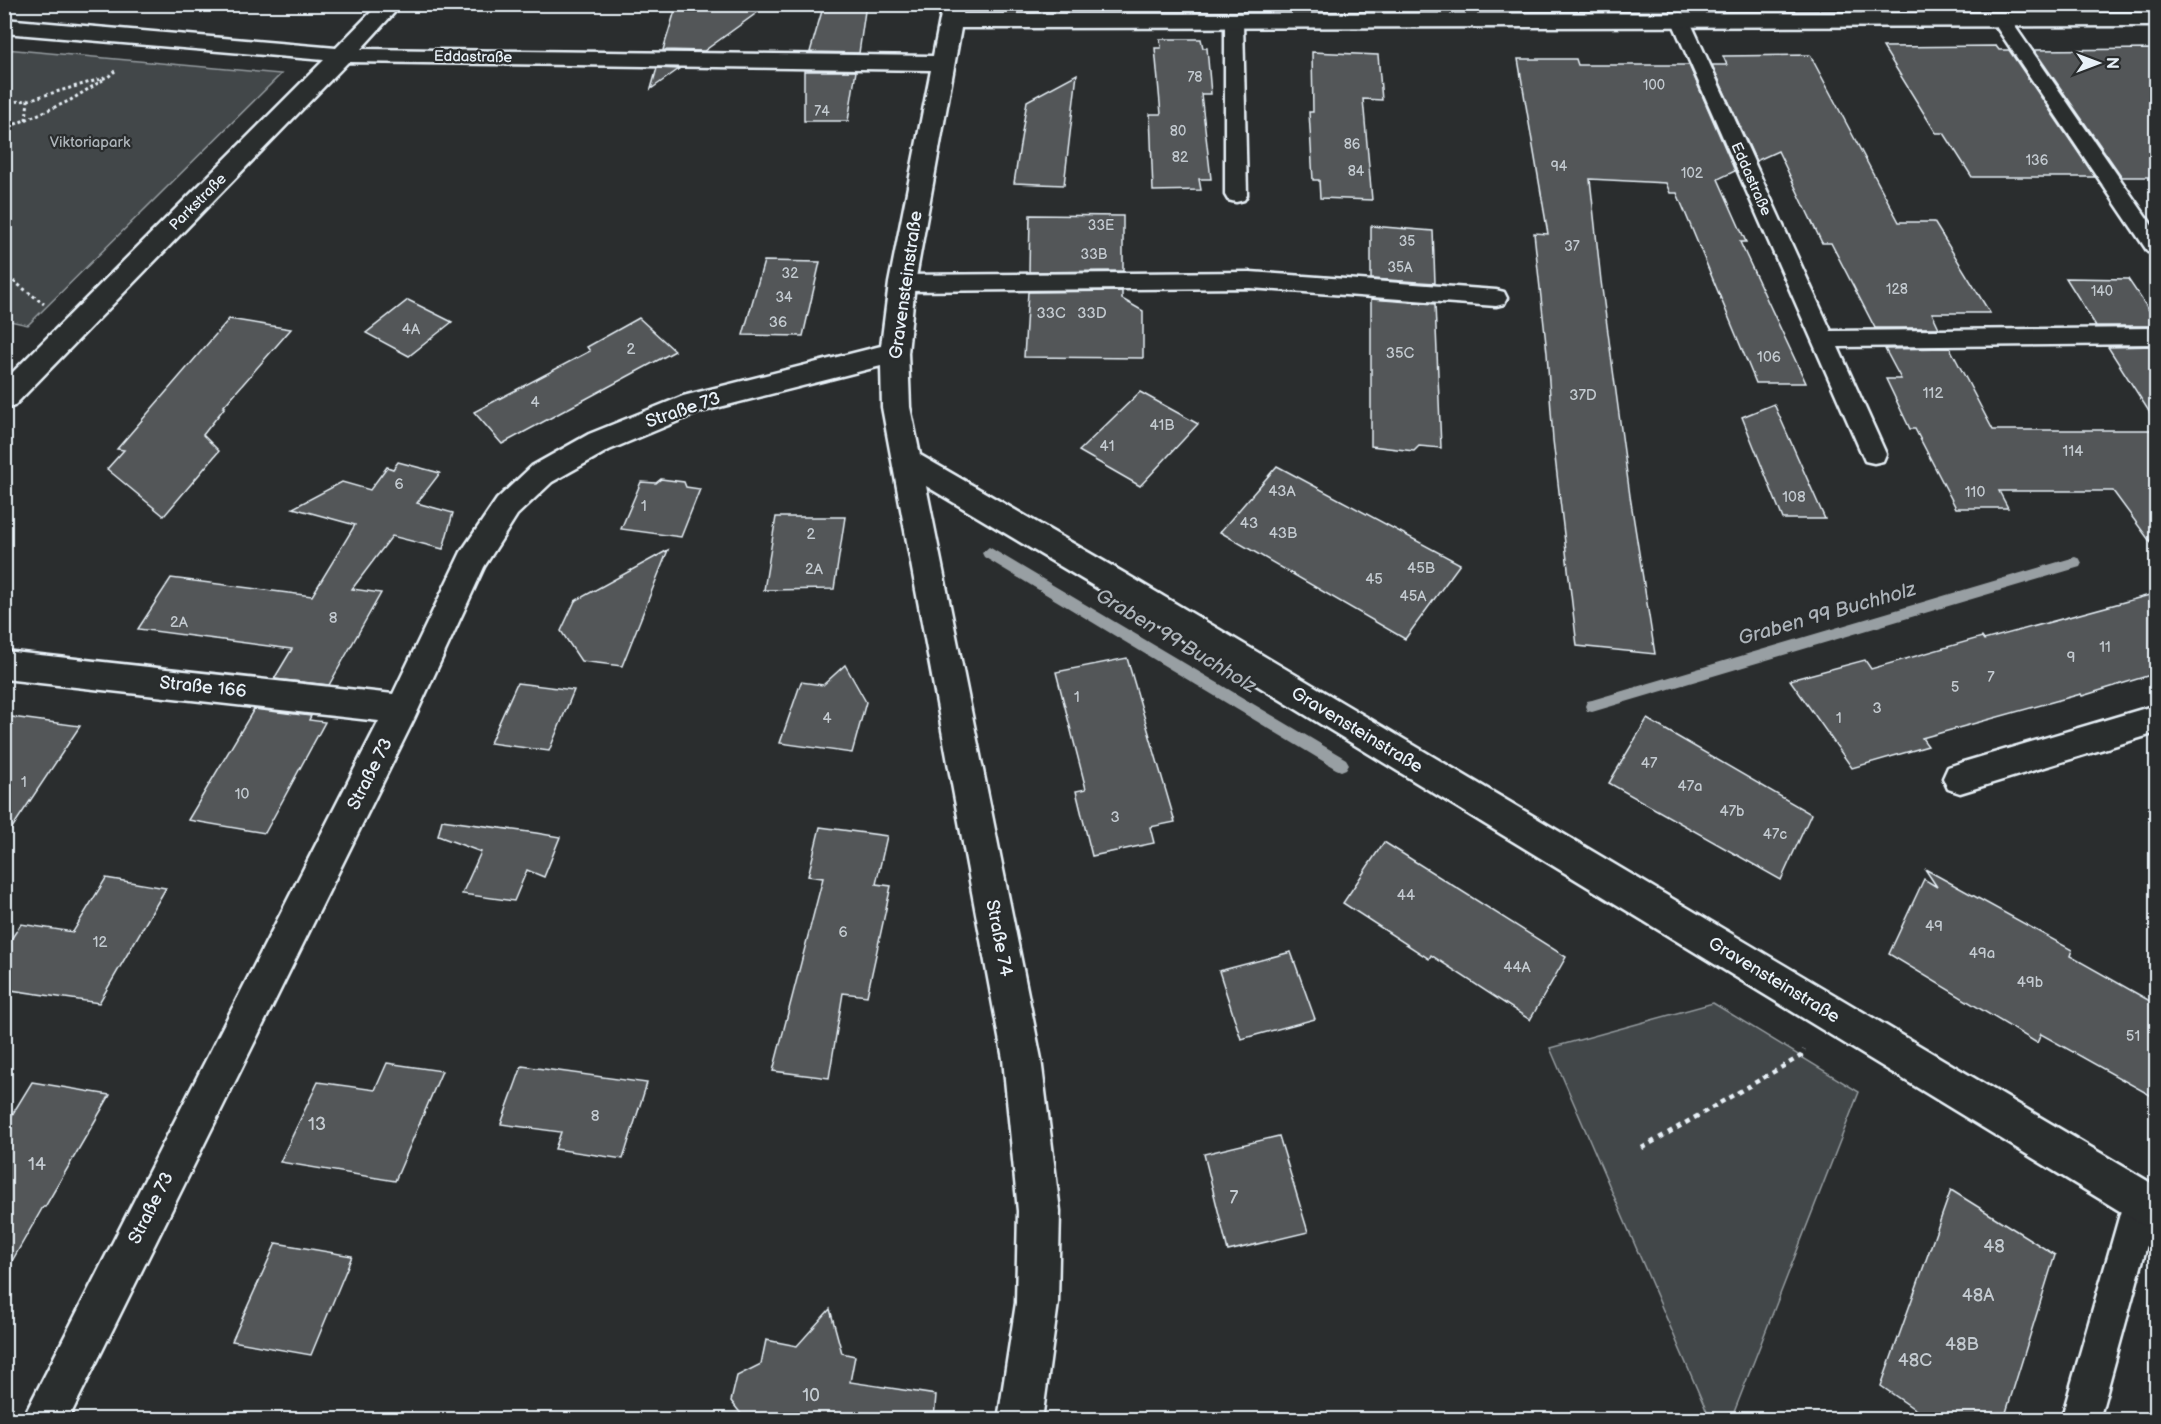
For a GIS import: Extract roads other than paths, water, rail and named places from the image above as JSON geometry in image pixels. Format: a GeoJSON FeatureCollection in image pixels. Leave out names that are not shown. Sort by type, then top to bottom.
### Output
{"type":"FeatureCollection","features":[{"type":"Feature","properties":{"kind":"street","name":"Parkstraße"},"geometry":{"type":"LineString","coordinates":[[4,399],[392,4]]}},
{"type":"Feature","properties":{"kind":"street"},"geometry":{"type":"LineString","coordinates":[[952,13],[1234,22],[2157,19]]}},
{"type":"Feature","properties":{"kind":"street","name":"Gravensteinstraße"},"geometry":{"type":"LineString","coordinates":[[952,13],[902,283],[894,353],[897,406],[907,461],[1113,582],[2149,1205]]}},
{"type":"Feature","properties":{"kind":"street","name":"Eddastraße"},"geometry":{"type":"LineString","coordinates":[[4,26],[343,55],[942,63]]}},
{"type":"Feature","properties":{"kind":"street","name":"Straße 73"},"geometry":{"type":"LineString","coordinates":[[44,1419],[402,710],[472,561],[507,507],[542,474],[599,442],[693,403],[894,353]]}},
{"type":"Feature","properties":{"kind":"street","name":"Straße 74"},"geometry":{"type":"LineString","coordinates":[[907,461],[1022,1059],[1038,1210],[1037,1303],[1020,1419]]}},
{"type":"Feature","properties":{"kind":"street","name":"Straße 166"},"geometry":{"type":"LineString","coordinates":[[4,665],[402,710]]}},
{"type":"Feature","properties":{"kind":"street"},"geometry":{"type":"LineString","coordinates":[[1960,778],[2157,719]]}},
{"type":"Feature","properties":{"kind":"lane","name":"Eddastraße"},"geometry":{"type":"LineString","coordinates":[[1680,19],[1874,454]]}},
{"type":"Feature","properties":{"kind":"lane"},"geometry":{"type":"LineString","coordinates":[[2000,19],[2157,247]]}},
{"type":"Feature","properties":{"kind":"lane"},"geometry":{"type":"LineString","coordinates":[[1234,22],[1236,195]]}},
{"type":"Feature","properties":{"kind":"lane"},"geometry":{"type":"LineString","coordinates":[[902,283],[1250,280],[1496,298]]}},
{"type":"Feature","properties":{"kind":"lane"},"geometry":{"type":"LineString","coordinates":[[1823,339],[2157,336]]}},
{"type":"Feature","properties":{"kind":"lane","name":"Gravensteinstraße"},"geometry":{"type":"LineString","coordinates":[[2080,1419],[2149,1205]]}},
{"type":"Feature","properties":{"kind":"waterway","name":"Graben 99 Buchholz"},"geometry":{"type":"LineString","coordinates":[[989,553],[1341,764]]}},
{"type":"Feature","properties":{"kind":"waterway","name":"Graben 99 Buchholz"},"geometry":{"type":"LineString","coordinates":[[1592,706],[2075,563]]}},
{"type":"Feature","properties":{"kind":"park label","name":"Viktoriapark"},"geometry":{"type":"Point","coordinates":[90,142]}}]}
